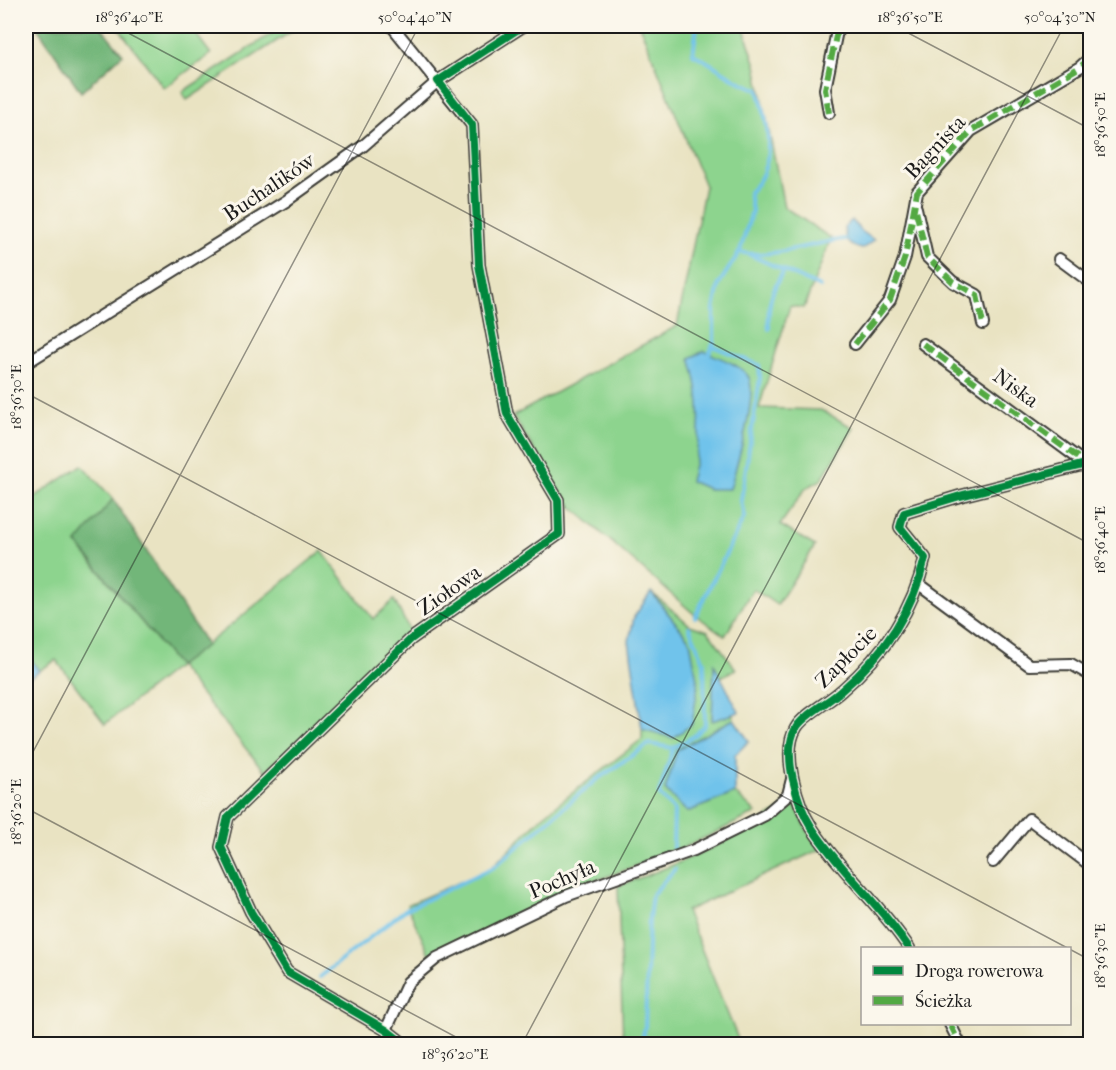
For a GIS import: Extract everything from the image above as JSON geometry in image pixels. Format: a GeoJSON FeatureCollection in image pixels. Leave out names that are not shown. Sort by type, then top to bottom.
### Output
{"type":"FeatureCollection","features":[{"type":"Feature","properties":{"kind":"street","name":"Ziołowa"},"geometry":{"type":"LineString","coordinates":[[386,1030],[287,972],[251,912],[221,847],[228,817],[411,639],[559,534],[558,500],[507,414],[479,266],[472,125],[392,26]]}},
{"type":"Feature","properties":{"kind":"street","name":"Buchalików"},"geometry":{"type":"LineString","coordinates":[[26,363],[286,201],[363,146],[438,81],[523,26]]}},
{"type":"Feature","properties":{"kind":"street"},"geometry":{"type":"LineString","coordinates":[[830,113],[825,89],[838,26]]}},
{"type":"Feature","properties":{"kind":"street","name":"Bagnista"},"geometry":{"type":"LineString","coordinates":[[855,344],[890,300],[905,257],[917,192],[971,132],[1080,68],[1090,58]]}},
{"type":"Feature","properties":{"kind":"street"},"geometry":{"type":"LineString","coordinates":[[915,205],[927,257],[954,282],[977,295],[983,324]]}},
{"type":"Feature","properties":{"kind":"street"},"geometry":{"type":"LineString","coordinates":[[1059,259],[1090,282]]}},
{"type":"Feature","properties":{"kind":"street","name":"Niska"},"geometry":{"type":"LineString","coordinates":[[923,344],[1088,465]]}},
{"type":"Feature","properties":{"kind":"street","name":"Zapłocie"},"geometry":{"type":"LineString","coordinates":[[908,947],[889,919],[811,826],[792,779],[789,749],[796,727],[843,690],[894,636],[919,584],[926,558],[900,527],[904,513],[960,496],[1088,465]]}},
{"type":"Feature","properties":{"kind":"street"},"geometry":{"type":"LineString","coordinates":[[919,584],[967,617],[1029,665],[1071,664],[1090,675]]}},
{"type":"Feature","properties":{"kind":"street","name":"Pochyła"},"geometry":{"type":"LineString","coordinates":[[386,1030],[408,982],[437,958],[566,896],[694,850],[765,815],[788,795],[792,779]]}},
{"type":"Feature","properties":{"kind":"street"},"geometry":{"type":"LineString","coordinates":[[993,862],[1029,819],[1090,865]]}},
{"type":"Feature","properties":{"kind":"street"},"geometry":{"type":"LineString","coordinates":[[951,1025],[960,1044]]}},
{"type":"Feature","properties":{"kind":"street"},"geometry":{"type":"LineString","coordinates":[[386,1030],[404,1044]]}},
{"type":"Feature","properties":{"kind":"green space"},"geometry":{"type":"Polygon","coordinates":[[[36,26],[100,26],[123,54],[81,92],[36,26]]]}},
{"type":"Feature","properties":{"kind":"green space"},"geometry":{"type":"Polygon","coordinates":[[[117,26],[190,26],[211,54],[164,88],[117,26]]]}},
{"type":"Feature","properties":{"kind":"green space"},"geometry":{"type":"Polygon","coordinates":[[[283,26],[298,27],[187,100],[182,92],[283,26]]]}},
{"type":"Feature","properties":{"kind":"green space"},"geometry":{"type":"Polygon","coordinates":[[[640,26],[743,26],[756,65],[784,207],[831,238],[804,308],[790,306],[759,408],[821,410],[854,428],[821,480],[806,488],[780,525],[815,546],[777,605],[753,589],[725,636],[694,614],[567,503],[513,416],[677,326],[705,186],[640,26]]]}},
{"type":"Feature","properties":{"kind":"green space"},"geometry":{"type":"Polygon","coordinates":[[[82,465],[113,499],[77,544],[178,666],[105,724],[56,660],[39,671],[26,652],[26,503],[82,465]]]}},
{"type":"Feature","properties":{"kind":"green space"},"geometry":{"type":"Polygon","coordinates":[[[113,499],[207,645],[178,666],[77,543],[113,499]]]}},
{"type":"Feature","properties":{"kind":"green space"},"geometry":{"type":"Polygon","coordinates":[[[322,551],[373,619],[394,600],[411,633],[265,772],[178,666],[322,551]]]}},
{"type":"Feature","properties":{"kind":"green space"},"geometry":{"type":"Polygon","coordinates":[[[651,592],[690,625],[708,631],[736,669],[721,677],[715,666],[712,721],[733,714],[734,719],[677,750],[687,812],[735,793],[756,813],[681,849],[568,891],[442,953],[429,954],[407,905],[490,869],[544,815],[642,739],[642,729],[673,737],[690,641],[651,592]]]}},
{"type":"Feature","properties":{"kind":"green space"},"geometry":{"type":"Polygon","coordinates":[[[793,801],[811,838],[821,849],[686,911],[740,1044],[623,1044],[618,886],[730,839],[793,801]]]}},
{"type":"Feature","properties":{"kind":"water"},"geometry":{"type":"Polygon","coordinates":[[[852,220],[860,230],[874,240],[862,249],[850,244],[845,236],[844,227],[852,220]]]}},
{"type":"Feature","properties":{"kind":"water"},"geometry":{"type":"Polygon","coordinates":[[[704,351],[740,368],[748,376],[751,385],[749,413],[730,489],[708,489],[690,481],[699,435],[699,404],[690,358],[704,351]]]}},
{"type":"Feature","properties":{"kind":"water"},"geometry":{"type":"Polygon","coordinates":[[[651,592],[690,641],[698,685],[692,724],[673,738],[642,729],[629,641],[634,617],[651,592]]]}},
{"type":"Feature","properties":{"kind":"water"},"geometry":{"type":"Polygon","coordinates":[[[26,652],[39,671],[26,680],[26,652]]]}},
{"type":"Feature","properties":{"kind":"water"},"geometry":{"type":"Polygon","coordinates":[[[714,664],[739,712],[712,721],[714,664]]]}},
{"type":"Feature","properties":{"kind":"water"},"geometry":{"type":"Polygon","coordinates":[[[734,719],[749,741],[735,755],[735,793],[687,812],[665,790],[677,750],[734,719]]]}},
{"type":"Feature","properties":{"kind":"waterway"},"geometry":{"type":"LineString","coordinates":[[697,26],[693,54],[741,82],[758,89],[765,116],[768,144],[764,170],[758,182],[749,192],[752,211],[740,251],[719,284],[714,309],[714,343],[709,354]]}},
{"type":"Feature","properties":{"kind":"waterway"},"geometry":{"type":"LineString","coordinates":[[739,252],[763,254],[845,239]]}},
{"type":"Feature","properties":{"kind":"waterway"},"geometry":{"type":"LineString","coordinates":[[750,255],[820,287]]}},
{"type":"Feature","properties":{"kind":"waterway"},"geometry":{"type":"LineString","coordinates":[[769,329],[771,299],[784,270]]}},
{"type":"Feature","properties":{"kind":"waterway"},"geometry":{"type":"LineString","coordinates":[[695,617],[744,517],[741,500],[760,378],[759,365],[712,346]]}},
{"type":"Feature","properties":{"kind":"waterway"},"geometry":{"type":"LineString","coordinates":[[673,848],[674,810],[659,794],[673,748],[694,736],[705,725],[704,662],[689,627]]}},
{"type":"Feature","properties":{"kind":"waterway"},"geometry":{"type":"LineString","coordinates":[[320,977],[405,910],[494,867],[596,780],[649,744],[673,748]]}},
{"type":"Feature","properties":{"kind":"waterway"},"geometry":{"type":"LineString","coordinates":[[641,1044],[645,1027],[652,895],[675,869]]}},
{"type":"Feature","properties":{"kind":"marked path"},"geometry":{"type":"LineString","coordinates":[[829,113],[825,89],[838,26]]}},
{"type":"Feature","properties":{"kind":"marked path"},"geometry":{"type":"LineString","coordinates":[[855,344],[890,300],[905,257],[917,192],[971,131],[1080,67],[1090,58]]}},
{"type":"Feature","properties":{"kind":"marked path"},"geometry":{"type":"LineString","coordinates":[[916,211],[927,257],[953,282],[977,295],[983,324]]}},
{"type":"Feature","properties":{"kind":"marked path"},"geometry":{"type":"LineString","coordinates":[[923,344],[1088,465]]}},
{"type":"Feature","properties":{"kind":"marked path"},"geometry":{"type":"LineString","coordinates":[[950,1025],[960,1044]]}},
{"type":"Feature","properties":{"kind":"cycle path"},"geometry":{"type":"LineString","coordinates":[[404,1044],[386,1030],[287,972],[251,912],[221,847],[228,817],[411,639],[559,534],[558,500],[507,414],[479,265],[472,125],[438,81],[523,26]]}},
{"type":"Feature","properties":{"kind":"cycle path"},"geometry":{"type":"LineString","coordinates":[[908,947],[886,917],[823,844],[806,818],[793,778],[790,751],[792,738],[796,728],[805,718],[837,694],[871,662],[894,631],[913,596],[925,558],[900,527],[904,513],[960,496],[1086,464]]}}]}
